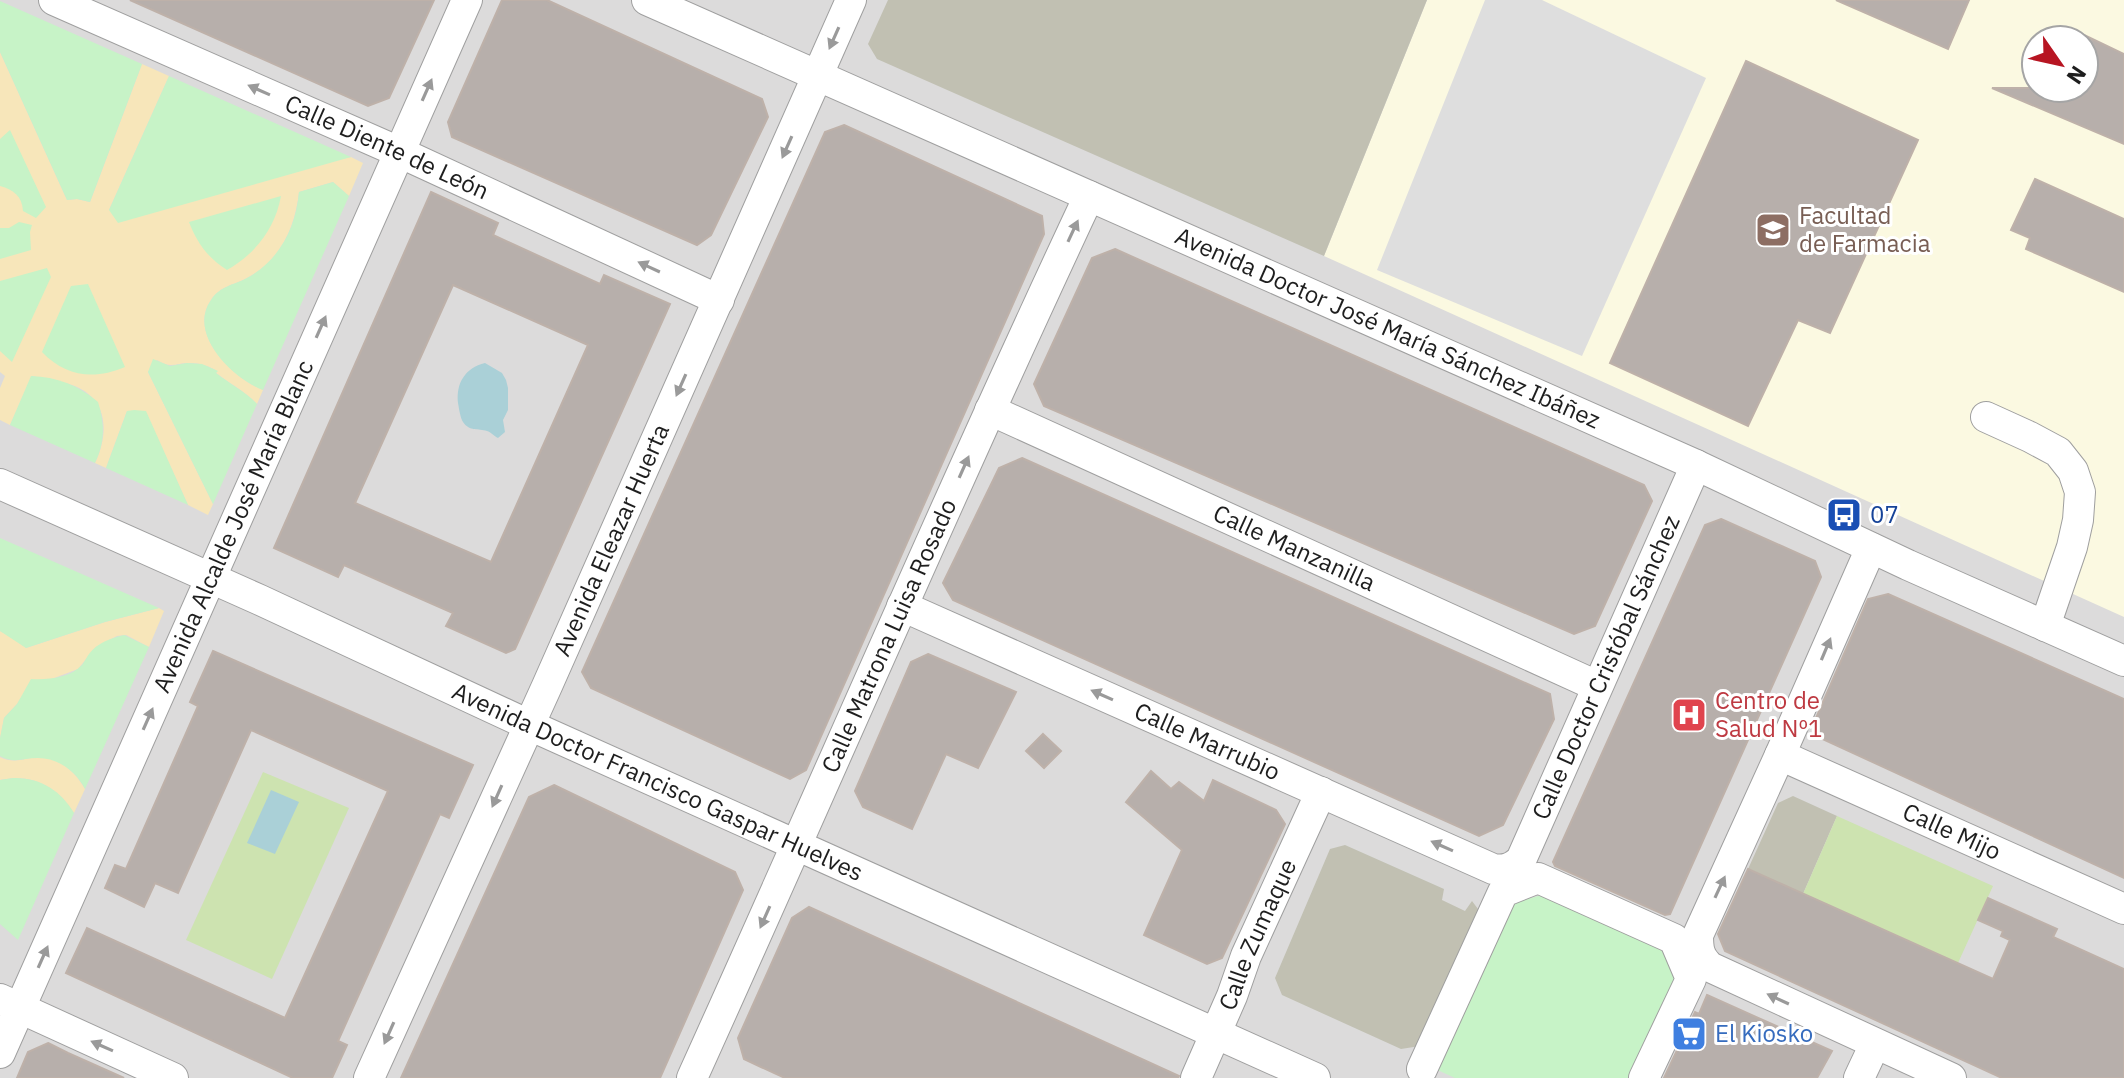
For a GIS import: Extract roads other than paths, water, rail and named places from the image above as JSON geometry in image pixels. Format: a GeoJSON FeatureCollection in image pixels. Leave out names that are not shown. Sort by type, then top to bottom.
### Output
{"type":"FeatureCollection","features":[{"type":"Feature","properties":{"kind":"street","name":"Calle Diente de León"},"geometry":{"type":"LineString","coordinates":[[54,0],[399,152],[719,300]]}},
{"type":"Feature","properties":{"kind":"street","name":"Avenida Alcalde José María Blanc"},"geometry":{"type":"LineString","coordinates":[[0,1053],[10,1004],[211,578],[467,0]]}},
{"type":"Feature","properties":{"kind":"street","name":"Avenida Doctor José María Sánchez Ibáñez"},"geometry":{"type":"LineString","coordinates":[[647,0],[1696,465],[1871,548],[2124,661]]}},
{"type":"Feature","properties":{"kind":"street","name":"Avenida Eleazar Huerta"},"geometry":{"type":"LineString","coordinates":[[369,1078],[851,0]]}},
{"type":"Feature","properties":{"kind":"street","name":"Calle Matrona Luisa Rosado"},"geometry":{"type":"LineString","coordinates":[[697,1076],[902,606],[1089,196]]}},
{"type":"Feature","properties":{"kind":"street","name":"Calle Manzanilla"},"geometry":{"type":"LineString","coordinates":[[990,410],[1597,686]]}},
{"type":"Feature","properties":{"kind":"street"},"geometry":{"type":"LineString","coordinates":[[1986,417],[2058,452],[2073,471],[2080,492],[2072,547],[2045,626]]}},
{"type":"Feature","properties":{"kind":"street","name":"Calle Doctor Cristóbal Sánchez"},"geometry":{"type":"LineString","coordinates":[[1422,1069],[1503,892],[1518,875],[1521,860],[1696,465]]}},
{"type":"Feature","properties":{"kind":"street","name":"Avenida Doctor Francisco Gaspar Huelves"},"geometry":{"type":"LineString","coordinates":[[0,484],[1315,1078]]}},
{"type":"Feature","properties":{"kind":"street"},"geometry":{"type":"LineString","coordinates":[[1644,1078],[1691,979],[1698,935],[1871,548]]}},
{"type":"Feature","properties":{"kind":"street","name":"Calle Marrubio"},"geometry":{"type":"LineString","coordinates":[[902,606],[1493,869],[1538,878],[1674,939],[1693,962],[1710,967],[1951,1078]]}},
{"type":"Feature","properties":{"kind":"street","name":"Calle Mijo"},"geometry":{"type":"LineString","coordinates":[[1780,755],[2124,909]]}},
{"type":"Feature","properties":{"kind":"street","name":"Calle Zumaque"},"geometry":{"type":"LineString","coordinates":[[1196,1078],[1246,956],[1321,792]]}},
{"type":"Feature","properties":{"kind":"street"},"geometry":{"type":"LineString","coordinates":[[10,1004],[173,1078]]}},
{"type":"Feature","properties":{"kind":"street"},"geometry":{"type":"LineString","coordinates":[[1859,1078],[1875,1044]]}},
{"type":"Feature","properties":{"kind":"water"},"geometry":{"type":"Polygon","coordinates":[[[485,363],[502,373],[508,388],[508,410],[503,420],[505,432],[498,438],[466,425],[458,403],[463,377],[485,363]]]}},
{"type":"Feature","properties":{"kind":"water"},"geometry":{"type":"Polygon","coordinates":[[[271,790],[299,802],[275,854],[247,843],[271,790]]]}},
{"type":"Feature","properties":{"kind":"place","name":"Facultad de Farmacia"},"geometry":{"type":"Point","coordinates":[1773,230]}},
{"type":"Feature","properties":{"kind":"place","name":"07"},"geometry":{"type":"Point","coordinates":[1844,515]}},
{"type":"Feature","properties":{"kind":"place","name":"Centro de Salud Nº1"},"geometry":{"type":"Point","coordinates":[1689,715]}},
{"type":"Feature","properties":{"kind":"place","name":"El Kiosko"},"geometry":{"type":"Point","coordinates":[1689,1034]}}]}
